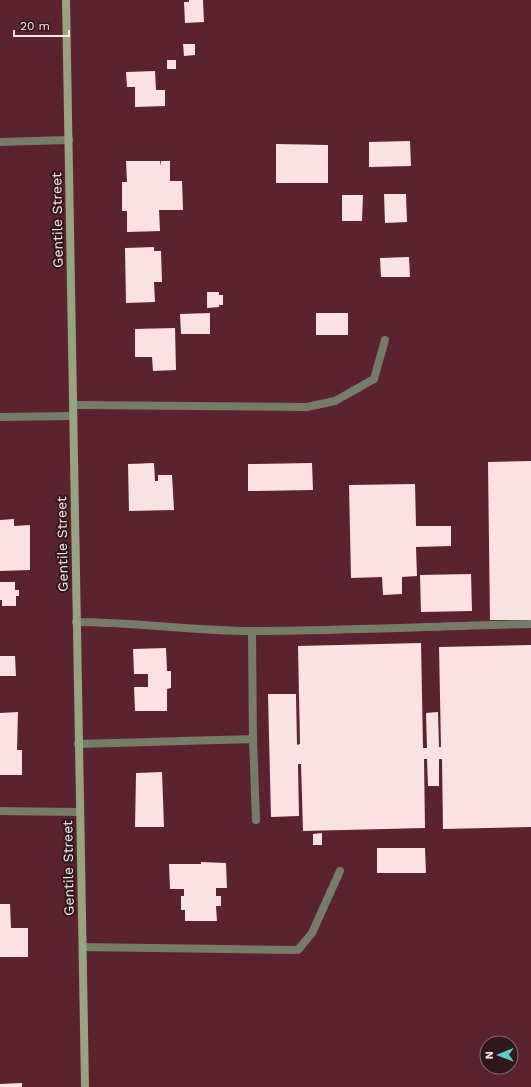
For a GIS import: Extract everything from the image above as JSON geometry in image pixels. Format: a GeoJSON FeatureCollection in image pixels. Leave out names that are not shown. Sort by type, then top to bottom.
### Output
{"type":"FeatureCollection","features":[{"type":"Feature","properties":{"kind":"main road","name":"Gentile Street"},"geometry":{"type":"LineString","coordinates":[[66,0],[85,1087]]}},
{"type":"Feature","properties":{"kind":"street"},"geometry":{"type":"LineString","coordinates":[[0,142],[68,140]]}},
{"type":"Feature","properties":{"kind":"street"},"geometry":{"type":"LineString","coordinates":[[73,405],[307,407],[335,401],[374,379],[386,340]]}},
{"type":"Feature","properties":{"kind":"street"},"geometry":{"type":"LineString","coordinates":[[0,417],[73,416]]}},
{"type":"Feature","properties":{"kind":"street"},"geometry":{"type":"LineString","coordinates":[[76,622],[100,622],[188,629],[252,631],[531,624]]}},
{"type":"Feature","properties":{"kind":"street"},"geometry":{"type":"LineString","coordinates":[[252,631],[253,739],[256,820]]}},
{"type":"Feature","properties":{"kind":"street"},"geometry":{"type":"LineString","coordinates":[[78,744],[253,739]]}},
{"type":"Feature","properties":{"kind":"street"},"geometry":{"type":"LineString","coordinates":[[0,811],[79,812]]}},
{"type":"Feature","properties":{"kind":"street"},"geometry":{"type":"LineString","coordinates":[[83,947],[298,950],[312,933],[340,871]]}},
{"type":"Feature","properties":{"kind":"building"},"geometry":{"type":"Polygon","coordinates":[[[189,0],[203,0],[204,22],[185,23],[184,2],[189,2],[189,0]]]}},
{"type":"Feature","properties":{"kind":"building"},"geometry":{"type":"Polygon","coordinates":[[[183,44],[195,44],[195,55],[184,56],[183,44]]]}},
{"type":"Feature","properties":{"kind":"building"},"geometry":{"type":"Polygon","coordinates":[[[167,60],[176,60],[176,69],[167,69],[167,60]]]}},
{"type":"Feature","properties":{"kind":"building"},"geometry":{"type":"Polygon","coordinates":[[[155,71],[156,90],[165,90],[165,106],[135,107],[135,87],[127,87],[126,72],[155,71]]]}},
{"type":"Feature","properties":{"kind":"building"},"geometry":{"type":"Polygon","coordinates":[[[410,141],[411,166],[369,167],[369,142],[410,141]]]}},
{"type":"Feature","properties":{"kind":"building"},"geometry":{"type":"Polygon","coordinates":[[[276,144],[328,145],[328,183],[276,183],[276,144]]]}},
{"type":"Feature","properties":{"kind":"building"},"geometry":{"type":"Polygon","coordinates":[[[126,161],[160,161],[160,166],[161,161],[170,161],[170,181],[182,181],[183,210],[159,210],[160,231],[127,232],[127,211],[122,211],[122,182],[127,182],[126,161]]]}},
{"type":"Feature","properties":{"kind":"building"},"geometry":{"type":"Polygon","coordinates":[[[384,194],[406,194],[407,222],[385,223],[384,194]]]}},
{"type":"Feature","properties":{"kind":"building"},"geometry":{"type":"Polygon","coordinates":[[[342,195],[363,195],[362,221],[342,221],[342,195]]]}},
{"type":"Feature","properties":{"kind":"building"},"geometry":{"type":"Polygon","coordinates":[[[154,247],[154,251],[161,251],[162,282],[154,282],[155,302],[126,303],[125,248],[154,247]]]}},
{"type":"Feature","properties":{"kind":"building"},"geometry":{"type":"Polygon","coordinates":[[[409,257],[410,277],[381,277],[380,258],[409,257]]]}},
{"type":"Feature","properties":{"kind":"building"},"geometry":{"type":"Polygon","coordinates":[[[207,292],[219,292],[219,295],[223,295],[223,305],[219,305],[219,307],[207,308],[207,292]]]}},
{"type":"Feature","properties":{"kind":"building"},"geometry":{"type":"Polygon","coordinates":[[[210,313],[210,334],[181,334],[180,314],[210,313]]]}},
{"type":"Feature","properties":{"kind":"building"},"geometry":{"type":"Polygon","coordinates":[[[316,313],[348,313],[348,335],[316,335],[316,313]]]}},
{"type":"Feature","properties":{"kind":"building"},"geometry":{"type":"Polygon","coordinates":[[[175,328],[176,370],[153,371],[152,357],[135,357],[135,329],[175,328]]]}},
{"type":"Feature","properties":{"kind":"building"},"geometry":{"type":"Polygon","coordinates":[[[531,461],[531,620],[490,620],[488,462],[531,461]]]}},
{"type":"Feature","properties":{"kind":"building"},"geometry":{"type":"Polygon","coordinates":[[[154,463],[155,481],[158,481],[158,475],[172,475],[174,510],[129,511],[128,464],[154,463]]]}},
{"type":"Feature","properties":{"kind":"building"},"geometry":{"type":"Polygon","coordinates":[[[312,463],[313,490],[248,491],[248,464],[312,463]]]}},
{"type":"Feature","properties":{"kind":"building"},"geometry":{"type":"Polygon","coordinates":[[[415,484],[416,526],[451,526],[451,546],[416,547],[417,576],[402,577],[402,594],[383,595],[382,577],[351,578],[349,485],[415,484]]]}},
{"type":"Feature","properties":{"kind":"building"},"geometry":{"type":"Polygon","coordinates":[[[14,519],[14,526],[30,525],[30,570],[0,571],[0,520],[14,519]]]}},
{"type":"Feature","properties":{"kind":"building"},"geometry":{"type":"Polygon","coordinates":[[[471,574],[472,611],[421,612],[420,575],[471,574]]]}},
{"type":"Feature","properties":{"kind":"building"},"geometry":{"type":"Polygon","coordinates":[[[0,582],[15,582],[15,590],[19,590],[19,596],[16,596],[16,606],[2,606],[2,600],[0,600],[0,582]]]}},
{"type":"Feature","properties":{"kind":"building"},"geometry":{"type":"Polygon","coordinates":[[[421,643],[423,748],[427,748],[426,713],[438,712],[439,747],[441,747],[439,647],[531,645],[531,827],[443,829],[442,759],[439,759],[439,786],[428,786],[427,759],[424,759],[425,828],[303,831],[301,764],[298,764],[299,816],[271,817],[268,694],[296,694],[297,745],[300,744],[298,646],[421,643]]]}},
{"type":"Feature","properties":{"kind":"building"},"geometry":{"type":"Polygon","coordinates":[[[166,648],[167,671],[171,671],[171,688],[167,689],[167,711],[135,711],[134,687],[148,687],[148,674],[134,674],[133,649],[166,648]]]}},
{"type":"Feature","properties":{"kind":"building"},"geometry":{"type":"Polygon","coordinates":[[[0,656],[15,656],[16,676],[0,676],[0,656]]]}},
{"type":"Feature","properties":{"kind":"building"},"geometry":{"type":"Polygon","coordinates":[[[18,712],[17,750],[22,750],[22,775],[0,775],[0,713],[18,712]]]}},
{"type":"Feature","properties":{"kind":"building"},"geometry":{"type":"Polygon","coordinates":[[[162,772],[164,827],[135,827],[136,773],[162,772]]]}},
{"type":"Feature","properties":{"kind":"building"},"geometry":{"type":"Polygon","coordinates":[[[322,833],[322,845],[313,845],[313,834],[322,833]]]}},
{"type":"Feature","properties":{"kind":"building"},"geometry":{"type":"Polygon","coordinates":[[[377,848],[425,848],[426,873],[377,873],[377,848]]]}},
{"type":"Feature","properties":{"kind":"building"},"geometry":{"type":"Polygon","coordinates":[[[201,862],[226,863],[227,888],[216,888],[216,896],[221,896],[221,906],[216,906],[217,921],[185,921],[185,910],[181,910],[181,896],[184,896],[184,889],[170,889],[169,864],[201,864],[201,862]]]}},
{"type":"Feature","properties":{"kind":"building"},"geometry":{"type":"Polygon","coordinates":[[[0,904],[10,904],[11,928],[28,928],[28,957],[0,957],[0,904]]]}},
{"type":"Feature","properties":{"kind":"building"},"geometry":{"type":"Polygon","coordinates":[[[22,1083],[22,1087],[0,1087],[0,1084],[22,1083]]]}}]}
